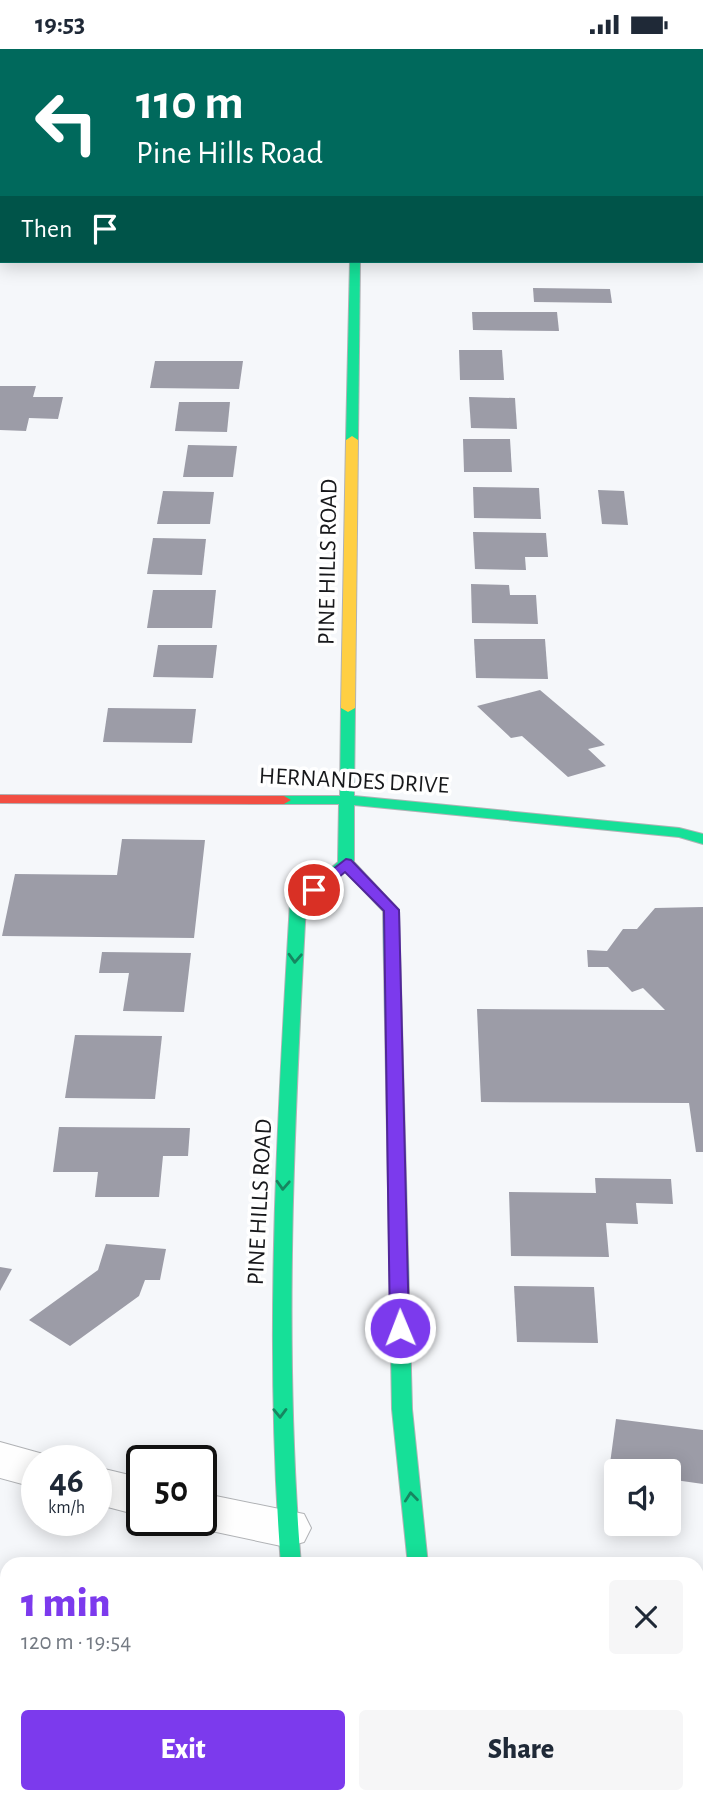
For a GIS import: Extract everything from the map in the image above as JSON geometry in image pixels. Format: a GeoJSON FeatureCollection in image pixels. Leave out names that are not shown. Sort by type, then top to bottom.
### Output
{"type":"FeatureCollection","features":[{"type":"Feature","properties":{"kind":"main road","name":"PINE HILLS ROAD"},"geometry":{"type":"LineString","coordinates":[[288,1546],[280,1434],[278,1285],[298,903],[346,863],[355,263]]}},
{"type":"Feature","properties":{"kind":"main road","name":"HERNANDES DRIVE"},"geometry":{"type":"LineString","coordinates":[[0,799],[347,800],[679,833],[703,839]]}},
{"type":"Feature","properties":{"kind":"main road"},"geometry":{"type":"LineString","coordinates":[[346,863],[391,910],[402,1409],[425,1557]]}},
{"type":"Feature","properties":{"kind":"street"},"geometry":{"type":"LineString","coordinates":[[0,1460],[21,1466]]}},
{"type":"Feature","properties":{"kind":"street"},"geometry":{"type":"LineString","coordinates":[[217,1518],[288,1546]]}},
{"type":"Feature","properties":{"kind":"building"},"geometry":{"type":"Polygon","coordinates":[[[533,288],[610,289],[612,303],[534,302],[533,288]]]}},
{"type":"Feature","properties":{"kind":"building"},"geometry":{"type":"Polygon","coordinates":[[[472,312],[557,312],[559,331],[473,330],[472,312]]]}},
{"type":"Feature","properties":{"kind":"building"},"geometry":{"type":"Polygon","coordinates":[[[459,350],[502,350],[504,380],[460,380],[459,350]]]}},
{"type":"Feature","properties":{"kind":"building"},"geometry":{"type":"Polygon","coordinates":[[[155,361],[243,361],[239,389],[150,388],[155,361]]]}},
{"type":"Feature","properties":{"kind":"building"},"geometry":{"type":"Polygon","coordinates":[[[0,386],[36,386],[33,397],[63,397],[58,419],[29,418],[26,431],[0,430],[0,386]]]}},
{"type":"Feature","properties":{"kind":"building"},"geometry":{"type":"Polygon","coordinates":[[[469,397],[515,398],[517,429],[471,428],[469,397]]]}},
{"type":"Feature","properties":{"kind":"building"},"geometry":{"type":"Polygon","coordinates":[[[179,402],[230,402],[227,432],[175,431],[179,402]]]}},
{"type":"Feature","properties":{"kind":"building"},"geometry":{"type":"Polygon","coordinates":[[[463,439],[510,439],[512,472],[464,472],[463,439]]]}},
{"type":"Feature","properties":{"kind":"building"},"geometry":{"type":"Polygon","coordinates":[[[188,445],[237,446],[233,477],[183,477],[188,445]]]}},
{"type":"Feature","properties":{"kind":"building"},"geometry":{"type":"Polygon","coordinates":[[[473,487],[539,488],[541,519],[474,518],[473,487]]]}},
{"type":"Feature","properties":{"kind":"building"},"geometry":{"type":"Polygon","coordinates":[[[598,490],[624,491],[628,525],[602,524],[598,490]]]}},
{"type":"Feature","properties":{"kind":"building"},"geometry":{"type":"Polygon","coordinates":[[[163,491],[214,492],[210,524],[157,524],[163,491]]]}},
{"type":"Feature","properties":{"kind":"building"},"geometry":{"type":"Polygon","coordinates":[[[473,532],[546,533],[548,557],[525,557],[526,570],[475,569],[473,532]]]}},
{"type":"Feature","properties":{"kind":"building"},"geometry":{"type":"Polygon","coordinates":[[[153,538],[206,539],[202,575],[147,574],[153,538]]]}},
{"type":"Feature","properties":{"kind":"building"},"geometry":{"type":"Polygon","coordinates":[[[471,584],[509,585],[510,595],[536,595],[538,624],[472,623],[471,584]]]}},
{"type":"Feature","properties":{"kind":"building"},"geometry":{"type":"Polygon","coordinates":[[[153,590],[216,590],[212,628],[147,628],[153,590]]]}},
{"type":"Feature","properties":{"kind":"building"},"geometry":{"type":"Polygon","coordinates":[[[474,639],[545,639],[548,679],[476,678],[474,639]]]}},
{"type":"Feature","properties":{"kind":"building"},"geometry":{"type":"Polygon","coordinates":[[[158,645],[217,645],[213,678],[153,677],[158,645]]]}},
{"type":"Feature","properties":{"kind":"building"},"geometry":{"type":"Polygon","coordinates":[[[540,690],[605,745],[588,749],[606,766],[568,777],[522,736],[511,738],[477,706],[540,690]]]}},
{"type":"Feature","properties":{"kind":"building"},"geometry":{"type":"Polygon","coordinates":[[[108,708],[196,709],[192,743],[103,742],[108,708]]]}},
{"type":"Feature","properties":{"kind":"building"},"geometry":{"type":"Polygon","coordinates":[[[122,839],[205,840],[194,938],[2,936],[15,874],[117,875],[122,839]]]}},
{"type":"Feature","properties":{"kind":"building"},"geometry":{"type":"Polygon","coordinates":[[[703,907],[703,1152],[696,1152],[689,1103],[481,1102],[477,1009],[665,1010],[643,988],[632,992],[608,967],[588,967],[587,950],[607,951],[623,929],[637,929],[655,908],[703,907]]]}},
{"type":"Feature","properties":{"kind":"building"},"geometry":{"type":"Polygon","coordinates":[[[102,952],[191,953],[184,1012],[123,1011],[129,973],[99,973],[102,952]]]}},
{"type":"Feature","properties":{"kind":"building"},"geometry":{"type":"Polygon","coordinates":[[[75,1035],[162,1036],[155,1099],[65,1098],[75,1035]]]}},
{"type":"Feature","properties":{"kind":"building"},"geometry":{"type":"Polygon","coordinates":[[[59,1127],[190,1128],[188,1156],[163,1156],[159,1197],[95,1197],[98,1172],[53,1172],[59,1127]]]}},
{"type":"Feature","properties":{"kind":"building"},"geometry":{"type":"Polygon","coordinates":[[[595,1178],[671,1179],[673,1204],[636,1203],[638,1224],[606,1223],[609,1257],[511,1256],[509,1192],[596,1193],[595,1178]]]}},
{"type":"Feature","properties":{"kind":"building"},"geometry":{"type":"Polygon","coordinates":[[[106,1244],[166,1249],[160,1280],[145,1280],[139,1296],[70,1346],[29,1320],[98,1270],[106,1244]]]}},
{"type":"Feature","properties":{"kind":"building"},"geometry":{"type":"Polygon","coordinates":[[[0,1267],[12,1269],[0,1291],[0,1267]]]}},
{"type":"Feature","properties":{"kind":"building"},"geometry":{"type":"Polygon","coordinates":[[[514,1286],[594,1287],[598,1343],[517,1342],[514,1286]]]}},
{"type":"Feature","properties":{"kind":"building"},"geometry":{"type":"Polygon","coordinates":[[[616,1419],[703,1430],[703,1484],[681,1481],[681,1459],[611,1459],[616,1419]]]}},
{"type":"Feature","properties":{"kind":"traffic: fast"},"geometry":{"type":"LineString","coordinates":[[352,440],[355,263]]}},
{"type":"Feature","properties":{"kind":"traffic: fast"},"geometry":{"type":"LineString","coordinates":[[290,1557],[284,1482],[280,1317],[285,1151],[298,903],[346,863],[348,708]]}},
{"type":"Feature","properties":{"kind":"traffic: fast"},"geometry":{"type":"LineString","coordinates":[[284,800],[347,800],[679,833],[703,839]]}},
{"type":"Feature","properties":{"kind":"traffic: fast"},"geometry":{"type":"LineString","coordinates":[[346,863],[391,910],[402,1409],[417,1557]]}},
{"type":"Feature","properties":{"kind":"traffic: slow"},"geometry":{"type":"LineString","coordinates":[[348,708],[352,440]]}},
{"type":"Feature","properties":{"kind":"traffic: jam"},"geometry":{"type":"LineString","coordinates":[[0,799],[284,800]]}},
{"type":"Feature","properties":{"kind":"route"},"geometry":{"type":"LineString","coordinates":[[314,890],[346,863],[391,910],[400,1328]]}}]}
